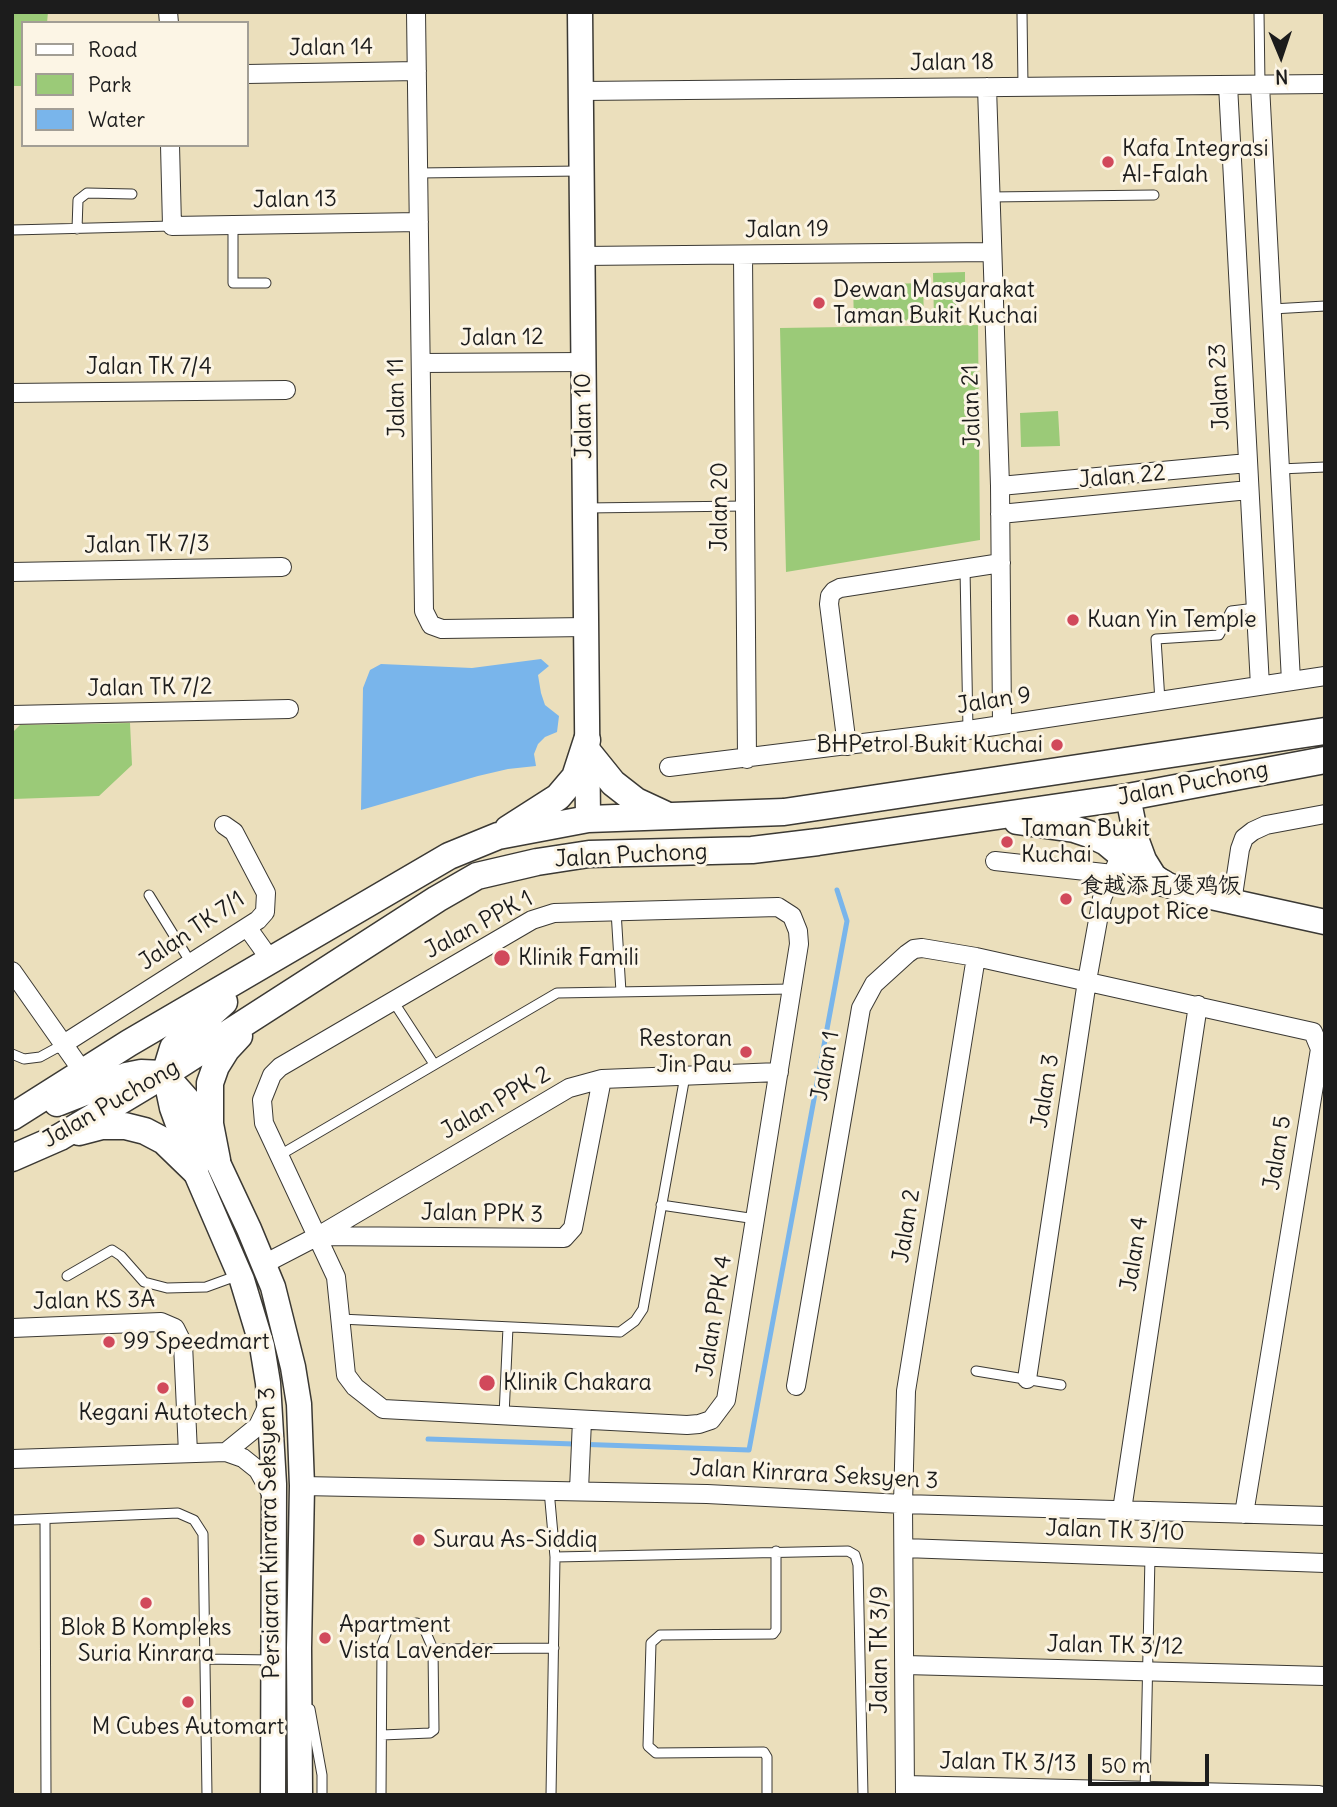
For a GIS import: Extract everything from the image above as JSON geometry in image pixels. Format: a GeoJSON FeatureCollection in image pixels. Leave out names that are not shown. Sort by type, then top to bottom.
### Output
{"type":"FeatureCollection","features":[{"type":"Feature","properties":{"kind":"main road","name":"Jalan 10"},"geometry":{"type":"LineString","coordinates":[[580,12],[588,819]]}},
{"type":"Feature","properties":{"kind":"main road","name":"Jalan Puchong"},"geometry":{"type":"LineString","coordinates":[[19,1113],[83,1072],[449,856],[498,835],[588,819],[783,812],[1325,731]]}},
{"type":"Feature","properties":{"kind":"main road"},"geometry":{"type":"LineString","coordinates":[[587,746],[613,782],[636,801],[664,814],[695,817]]}},
{"type":"Feature","properties":{"kind":"main road"},"geometry":{"type":"LineString","coordinates":[[498,835],[558,797],[575,777],[587,746]]}},
{"type":"Feature","properties":{"kind":"main road"},"geometry":{"type":"LineString","coordinates":[[1129,806],[1135,781],[1152,769],[1191,752]]}},
{"type":"Feature","properties":{"kind":"main road","name":"Jalan Puchong"},"geometry":{"type":"LineString","coordinates":[[12,1158],[60,1137],[165,1074],[477,876],[537,862],[589,854],[752,850],[974,819],[1129,806],[1325,760]]}},
{"type":"Feature","properties":{"kind":"main road"},"geometry":{"type":"LineString","coordinates":[[1043,774],[1098,779],[1113,786],[1129,806],[1144,860],[1154,876],[1163,883]]}},
{"type":"Feature","properties":{"kind":"main road"},"geometry":{"type":"LineString","coordinates":[[477,876],[500,856],[541,839],[564,836],[575,831],[588,819],[602,831],[616,835],[684,835],[713,852]]}},
{"type":"Feature","properties":{"kind":"main road"},"geometry":{"type":"LineString","coordinates":[[974,819],[1007,820],[1074,829],[1106,842],[1117,864],[1184,891],[1325,922]]}},
{"type":"Feature","properties":{"kind":"main road"},"geometry":{"type":"LineString","coordinates":[[19,1113],[48,1106],[126,1076],[141,1073],[165,1074],[173,1048],[265,965]]}},
{"type":"Feature","properties":{"kind":"main road"},"geometry":{"type":"LineString","coordinates":[[60,1137],[102,1126],[125,1126],[145,1131],[206,1166],[210,1083],[216,1066],[226,1050],[265,1010]]}},
{"type":"Feature","properties":{"kind":"main road","name":"Persiaran Kinrara Seksyen 3"},"geometry":{"type":"LineString","coordinates":[[165,1074],[190,1101],[206,1166],[262,1346],[270,1401],[274,1506],[273,1795]]}},
{"type":"Feature","properties":{"kind":"main road","name":"Persiaran Kinrara Seksyen 3"},"geometry":{"type":"LineString","coordinates":[[206,1166],[264,1264],[276,1299],[299,1404],[302,1486],[300,1795]]}},
{"type":"Feature","properties":{"kind":"street","name":"Jalan 11"},"geometry":{"type":"LineString","coordinates":[[416,12],[424,611],[431,625],[442,629],[586,627]]}},
{"type":"Feature","properties":{"kind":"street","name":"Jalan 14"},"geometry":{"type":"LineString","coordinates":[[248,74],[417,71]]}},
{"type":"Feature","properties":{"kind":"street","name":"Jalan 18"},"geometry":{"type":"LineString","coordinates":[[581,91],[1325,84]]}},
{"type":"Feature","properties":{"kind":"street","name":"Jalan 23"},"geometry":{"type":"LineString","coordinates":[[1228,85],[1260,686]]}},
{"type":"Feature","properties":{"kind":"street"},"geometry":{"type":"LineString","coordinates":[[1260,85],[1292,681]]}},
{"type":"Feature","properties":{"kind":"street","name":"Jalan 21"},"geometry":{"type":"LineString","coordinates":[[987,87],[1000,486],[1002,724]]}},
{"type":"Feature","properties":{"kind":"street"},"geometry":{"type":"LineString","coordinates":[[170,147],[172,226]]}},
{"type":"Feature","properties":{"kind":"street","name":"Jalan 13"},"geometry":{"type":"LineString","coordinates":[[172,226],[419,222]]}},
{"type":"Feature","properties":{"kind":"street","name":"Jalan 19"},"geometry":{"type":"LineString","coordinates":[[582,256],[992,252]]}},
{"type":"Feature","properties":{"kind":"street","name":"Jalan 20"},"geometry":{"type":"LineString","coordinates":[[743,255],[747,759]]}},
{"type":"Feature","properties":{"kind":"street","name":"Jalan 12"},"geometry":{"type":"LineString","coordinates":[[421,363],[584,362]]}},
{"type":"Feature","properties":{"kind":"street","name":"Jalan TK 7/4"},"geometry":{"type":"LineString","coordinates":[[12,393],[286,390]]}},
{"type":"Feature","properties":{"kind":"street","name":"Jalan 22"},"geometry":{"type":"LineString","coordinates":[[1000,486],[1248,463]]}},
{"type":"Feature","properties":{"kind":"street","name":"Jalan 22"},"geometry":{"type":"LineString","coordinates":[[1000,514],[1249,490]]}},
{"type":"Feature","properties":{"kind":"street"},"geometry":{"type":"LineString","coordinates":[[847,746],[830,596],[840,588],[1001,563]]}},
{"type":"Feature","properties":{"kind":"street","name":"Jalan TK 7/3"},"geometry":{"type":"LineString","coordinates":[[12,572],[282,567]]}},
{"type":"Feature","properties":{"kind":"street","name":"Jalan 9"},"geometry":{"type":"LineString","coordinates":[[669,767],[968,730],[1325,676]]}},
{"type":"Feature","properties":{"kind":"street","name":"Jalan TK 7/2"},"geometry":{"type":"LineString","coordinates":[[12,715],[289,709]]}},
{"type":"Feature","properties":{"kind":"street","name":"Jalan 3"},"geometry":{"type":"LineString","coordinates":[[1027,1379],[1087,981],[1102,898],[1117,864],[1129,806]]}},
{"type":"Feature","properties":{"kind":"street"},"geometry":{"type":"LineString","coordinates":[[1232,902],[1244,838],[1266,825],[1325,814]]}},
{"type":"Feature","properties":{"kind":"street","name":"Jalan TK 7/1"},"geometry":{"type":"LineString","coordinates":[[62,1045],[247,927],[265,912],[266,893],[234,832],[225,825]]}},
{"type":"Feature","properties":{"kind":"street"},"geometry":{"type":"LineString","coordinates":[[995,861],[1117,864]]}},
{"type":"Feature","properties":{"kind":"street","name":"Jalan PPK 1"},"geometry":{"type":"LineString","coordinates":[[318,1236],[264,1122],[262,1100],[272,1075],[280,1067],[532,920],[554,913],[778,907],[792,916],[799,931],[779,1072]]}},
{"type":"Feature","properties":{"kind":"street"},"geometry":{"type":"LineString","coordinates":[[247,927],[265,965]]}},
{"type":"Feature","properties":{"kind":"street","name":"Jalan 1"},"geometry":{"type":"LineString","coordinates":[[796,1386],[861,1008],[866,994],[914,949],[922,948],[1087,981]]}},
{"type":"Feature","properties":{"kind":"street","name":"Jalan 2"},"geometry":{"type":"LineString","coordinates":[[903,1504],[904,1431],[909,1364],[976,957]]}},
{"type":"Feature","properties":{"kind":"street"},"geometry":{"type":"LineString","coordinates":[[12,971],[18,994],[83,1072]]}},
{"type":"Feature","properties":{"kind":"street","name":"Jalan 5"},"geometry":{"type":"LineString","coordinates":[[1087,981],[1313,1032],[1318,1040],[1320,1049],[1244,1514]]}},
{"type":"Feature","properties":{"kind":"street","name":"Jalan 4"},"geometry":{"type":"LineString","coordinates":[[1122,1510],[1198,1005]]}},
{"type":"Feature","properties":{"kind":"street","name":"Jalan PPK 2"},"geometry":{"type":"LineString","coordinates":[[264,1264],[318,1236],[569,1088],[602,1079],[779,1072]]}},
{"type":"Feature","properties":{"kind":"street","name":"Jalan PPK 4"},"geometry":{"type":"LineString","coordinates":[[318,1236],[336,1277],[346,1375],[355,1387],[383,1409],[505,1416],[582,1427],[687,1425],[711,1420],[726,1401],[779,1072]]}},
{"type":"Feature","properties":{"kind":"street","name":"Jalan PPK 3"},"geometry":{"type":"LineString","coordinates":[[318,1236],[564,1238],[573,1228],[602,1079]]}},
{"type":"Feature","properties":{"kind":"street","name":"Jalan KS 3A"},"geometry":{"type":"LineString","coordinates":[[12,1328],[161,1322],[175,1328],[183,1344],[188,1453]]}},
{"type":"Feature","properties":{"kind":"street"},"geometry":{"type":"LineString","coordinates":[[226,1452],[258,1426],[270,1401]]}},
{"type":"Feature","properties":{"kind":"street"},"geometry":{"type":"LineString","coordinates":[[580,1483],[582,1427]]}},
{"type":"Feature","properties":{"kind":"street"},"geometry":{"type":"LineString","coordinates":[[12,1459],[226,1452],[243,1458],[258,1469],[274,1506],[302,1486],[272,1461]]}},
{"type":"Feature","properties":{"kind":"street","name":"Jalan Kinrara Seksyen 3"},"geometry":{"type":"LineString","coordinates":[[302,1486],[549,1490],[580,1483],[707,1494],[903,1504],[1325,1517]]}},
{"type":"Feature","properties":{"kind":"street","name":"Jalan TK 3/9"},"geometry":{"type":"LineString","coordinates":[[903,1504],[905,1790]]}},
{"type":"Feature","properties":{"kind":"street","name":"Jalan TK 3/10"},"geometry":{"type":"LineString","coordinates":[[904,1548],[1325,1563]]}},
{"type":"Feature","properties":{"kind":"street","name":"Jalan TK 3/12"},"geometry":{"type":"LineString","coordinates":[[905,1665],[1325,1676]]}},
{"type":"Feature","properties":{"kind":"street","name":"Jalan TK 3/13"},"geometry":{"type":"LineString","coordinates":[[905,1790],[1319,1795]]}},
{"type":"Feature","properties":{"kind":"lane"},"geometry":{"type":"LineString","coordinates":[[1022,12],[1023,86]]}},
{"type":"Feature","properties":{"kind":"lane"},"geometry":{"type":"LineString","coordinates":[[1259,12],[1260,85]]}},
{"type":"Feature","properties":{"kind":"lane"},"geometry":{"type":"LineString","coordinates":[[418,173],[582,171]]}},
{"type":"Feature","properties":{"kind":"lane"},"geometry":{"type":"LineString","coordinates":[[77,229],[78,200],[87,193],[132,194]]}},
{"type":"Feature","properties":{"kind":"lane"},"geometry":{"type":"LineString","coordinates":[[990,197],[1154,195]]}},
{"type":"Feature","properties":{"kind":"lane"},"geometry":{"type":"LineString","coordinates":[[233,225],[233,283],[266,283]]}},
{"type":"Feature","properties":{"kind":"lane"},"geometry":{"type":"LineString","coordinates":[[12,230],[172,226]]}},
{"type":"Feature","properties":{"kind":"lane"},"geometry":{"type":"LineString","coordinates":[[1272,309],[1325,306]]}},
{"type":"Feature","properties":{"kind":"lane"},"geometry":{"type":"LineString","coordinates":[[1280,469],[1325,467]]}},
{"type":"Feature","properties":{"kind":"lane"},"geometry":{"type":"LineString","coordinates":[[585,508],[745,506]]}},
{"type":"Feature","properties":{"kind":"lane"},"geometry":{"type":"LineString","coordinates":[[965,569],[968,730]]}},
{"type":"Feature","properties":{"kind":"lane"},"geometry":{"type":"LineString","coordinates":[[1160,701],[1156,639],[1219,635],[1231,611],[1256,608]]}},
{"type":"Feature","properties":{"kind":"lane"},"geometry":{"type":"LineString","coordinates":[[149,895],[191,963]]}},
{"type":"Feature","properties":{"kind":"lane"},"geometry":{"type":"LineString","coordinates":[[616,911],[621,992]]}},
{"type":"Feature","properties":{"kind":"lane"},"geometry":{"type":"LineString","coordinates":[[280,1155],[557,993],[792,989]]}},
{"type":"Feature","properties":{"kind":"lane"},"geometry":{"type":"LineString","coordinates":[[393,1000],[434,1064]]}},
{"type":"Feature","properties":{"kind":"lane"},"geometry":{"type":"LineString","coordinates":[[12,1054],[24,1059],[40,1057],[62,1045]]}},
{"type":"Feature","properties":{"kind":"lane"},"geometry":{"type":"LineString","coordinates":[[341,1320],[620,1332],[635,1321],[643,1309],[685,1076]]}},
{"type":"Feature","properties":{"kind":"lane"},"geometry":{"type":"LineString","coordinates":[[661,1205],[756,1219]]}},
{"type":"Feature","properties":{"kind":"lane"},"geometry":{"type":"LineString","coordinates":[[67,1276],[112,1250],[121,1256],[144,1282],[167,1287],[206,1287],[240,1274]]}},
{"type":"Feature","properties":{"kind":"lane"},"geometry":{"type":"LineString","coordinates":[[505,1416],[508,1327]]}},
{"type":"Feature","properties":{"kind":"lane"},"geometry":{"type":"LineString","coordinates":[[976,1371],[1061,1385]]}},
{"type":"Feature","properties":{"kind":"lane"},"geometry":{"type":"LineString","coordinates":[[549,1490],[555,1557],[551,1795]]}},
{"type":"Feature","properties":{"kind":"lane"},"geometry":{"type":"LineString","coordinates":[[12,1520],[178,1513],[194,1520],[203,1534],[207,1795]]}},
{"type":"Feature","properties":{"kind":"lane"},"geometry":{"type":"LineString","coordinates":[[44,1519],[46,1795]]}},
{"type":"Feature","properties":{"kind":"lane"},"geometry":{"type":"LineString","coordinates":[[555,1557],[776,1551],[848,1551],[855,1555],[858,1565],[863,1795]]}},
{"type":"Feature","properties":{"kind":"lane"},"geometry":{"type":"LineString","coordinates":[[767,1795],[767,1756],[764,1752],[656,1753],[648,1746],[651,1656],[652,1643],[660,1635],[773,1634],[776,1630],[776,1551]]}},
{"type":"Feature","properties":{"kind":"lane"},"geometry":{"type":"LineString","coordinates":[[1145,1793],[1150,1556]]}},
{"type":"Feature","properties":{"kind":"lane"},"geometry":{"type":"LineString","coordinates":[[381,1795],[383,1638],[389,1626],[417,1623],[423,1626],[433,1649],[434,1730],[430,1733],[382,1735]]}},
{"type":"Feature","properties":{"kind":"lane"},"geometry":{"type":"LineString","coordinates":[[299,1648],[322,1775],[322,1795]]}},
{"type":"Feature","properties":{"kind":"lane"},"geometry":{"type":"LineString","coordinates":[[433,1649],[554,1648]]}},
{"type":"Feature","properties":{"kind":"lane"},"geometry":{"type":"LineString","coordinates":[[205,1659],[274,1660]]}},
{"type":"Feature","properties":{"kind":"green space"},"geometry":{"type":"Polygon","coordinates":[[[12,12],[48,12],[47,21],[21,21],[21,86],[12,86],[12,12]]]}},
{"type":"Feature","properties":{"kind":"green space"},"geometry":{"type":"Polygon","coordinates":[[[965,272],[965,302],[956,303],[956,319],[934,319],[933,273],[965,272]]]}},
{"type":"Feature","properties":{"kind":"green space"},"geometry":{"type":"Polygon","coordinates":[[[923,283],[924,320],[854,322],[853,285],[923,283]]]}},
{"type":"Feature","properties":{"kind":"green space"},"geometry":{"type":"Polygon","coordinates":[[[978,325],[980,540],[786,572],[780,328],[978,325]]]}},
{"type":"Feature","properties":{"kind":"green space"},"geometry":{"type":"Polygon","coordinates":[[[1058,411],[1060,446],[1021,447],[1020,413],[1058,411]]]}},
{"type":"Feature","properties":{"kind":"green space"},"geometry":{"type":"Polygon","coordinates":[[[130,723],[132,765],[99,796],[13,799],[12,733],[20,725],[130,723]]]}},
{"type":"Feature","properties":{"kind":"water"},"geometry":{"type":"Polygon","coordinates":[[[541,659],[549,666],[538,675],[541,693],[545,705],[559,716],[557,732],[545,737],[538,744],[534,754],[536,766],[478,776],[361,810],[363,688],[370,670],[381,664],[472,668],[541,659]]]}},
{"type":"Feature","properties":{"kind":"waterway"},"geometry":{"type":"LineString","coordinates":[[428,1439],[749,1450],[847,921],[837,890]]}},
{"type":"Feature","properties":{"kind":"place","name":"Kafa Integrasi Al-Falah"},"geometry":{"type":"Point","coordinates":[1108,162]}},
{"type":"Feature","properties":{"kind":"place","name":"Dewan Masyarakat Taman Bukit Kuchai"},"geometry":{"type":"Point","coordinates":[819,303]}},
{"type":"Feature","properties":{"kind":"place","name":"Kuan Yin Temple"},"geometry":{"type":"Point","coordinates":[1073,620]}},
{"type":"Feature","properties":{"kind":"place","name":"BHPetrol Bukit Kuchai"},"geometry":{"type":"Point","coordinates":[1057,745]}},
{"type":"Feature","properties":{"kind":"place","name":"Taman Bukit Kuchai"},"geometry":{"type":"Point","coordinates":[1007,842]}},
{"type":"Feature","properties":{"kind":"place","name":"食越添瓦煲鸡饭 Claypot Rice"},"geometry":{"type":"Point","coordinates":[1066,899]}},
{"type":"Feature","properties":{"kind":"place","name":"Klinik Famili"},"geometry":{"type":"Point","coordinates":[502,958]}},
{"type":"Feature","properties":{"kind":"place","name":"Restoran Jin Pau"},"geometry":{"type":"Point","coordinates":[746,1052]}},
{"type":"Feature","properties":{"kind":"place","name":"99 Speedmart"},"geometry":{"type":"Point","coordinates":[109,1342]}},
{"type":"Feature","properties":{"kind":"place","name":"Klinik Chakara"},"geometry":{"type":"Point","coordinates":[487,1383]}},
{"type":"Feature","properties":{"kind":"place","name":"Kegani Autotech"},"geometry":{"type":"Point","coordinates":[163,1388]}},
{"type":"Feature","properties":{"kind":"place","name":"Surau As-Siddiq"},"geometry":{"type":"Point","coordinates":[419,1540]}},
{"type":"Feature","properties":{"kind":"place","name":"Blok B Kompleks Suria Kinrara"},"geometry":{"type":"Point","coordinates":[146,1603]}},
{"type":"Feature","properties":{"kind":"place","name":"Apartment Vista Lavender"},"geometry":{"type":"Point","coordinates":[325,1638]}},
{"type":"Feature","properties":{"kind":"place","name":"M Cubes Automart"},"geometry":{"type":"Point","coordinates":[188,1702]}}]}
